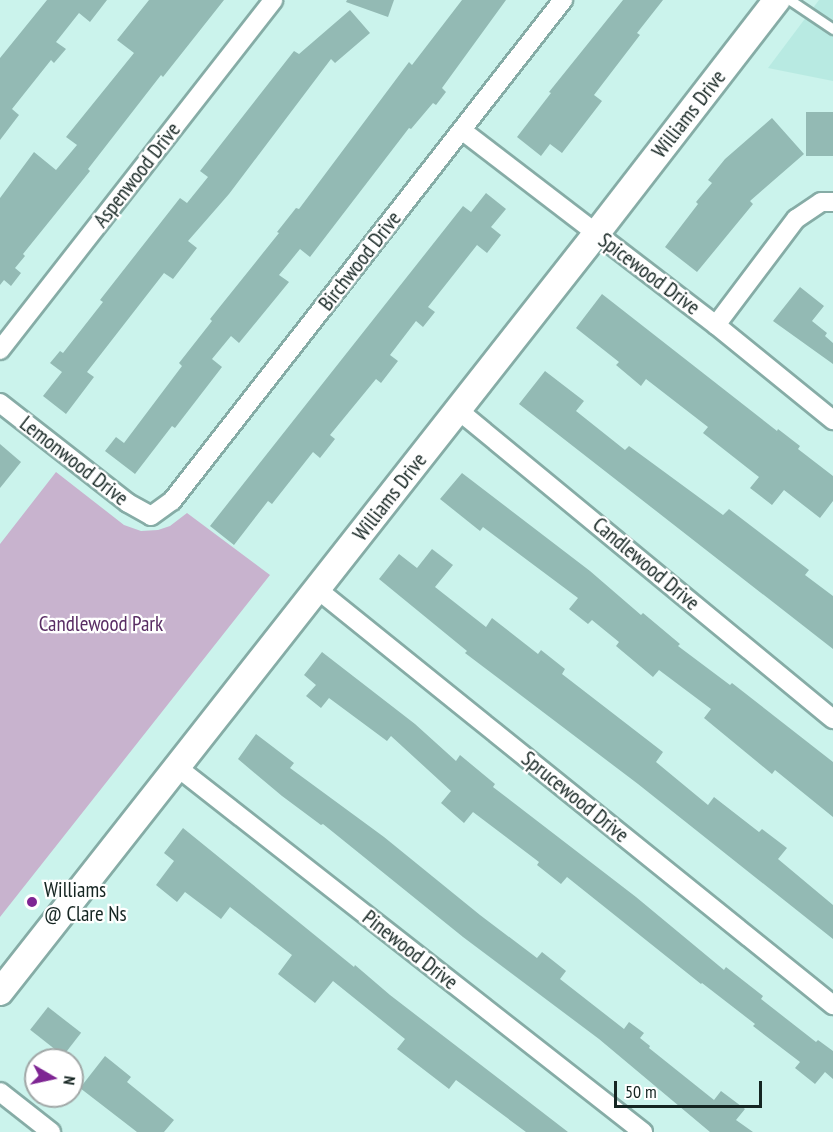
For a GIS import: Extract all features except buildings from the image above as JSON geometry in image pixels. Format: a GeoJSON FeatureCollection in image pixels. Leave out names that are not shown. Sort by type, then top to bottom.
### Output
{"type":"FeatureCollection","features":[{"type":"Feature","properties":{"kind":"street","name":"Aspenwood Drive"},"geometry":{"type":"LineString","coordinates":[[0,351],[273,0]]}},
{"type":"Feature","properties":{"kind":"street","name":"Birchwood Drive"},"geometry":{"type":"LineString","coordinates":[[151,516],[172,501],[563,0]]}},
{"type":"Feature","properties":{"kind":"street","name":"Williams Drive"},"geometry":{"type":"LineString","coordinates":[[0,992],[597,234],[777,0]]}},
{"type":"Feature","properties":{"kind":"street","name":"Spicewood Drive"},"geometry":{"type":"LineString","coordinates":[[463,131],[716,325],[833,420]]}},
{"type":"Feature","properties":{"kind":"street"},"geometry":{"type":"LineString","coordinates":[[716,325],[796,219],[821,202],[833,202]]}},
{"type":"Feature","properties":{"kind":"street","name":"Lemonwood Drive"},"geometry":{"type":"LineString","coordinates":[[0,403],[128,503],[151,516]]}},
{"type":"Feature","properties":{"kind":"street","name":"Candlewood Drive"},"geometry":{"type":"LineString","coordinates":[[458,410],[833,719]]}},
{"type":"Feature","properties":{"kind":"street","name":"Sprucewood Drive"},"geometry":{"type":"LineString","coordinates":[[317,590],[833,1005]]}},
{"type":"Feature","properties":{"kind":"street","name":"Pinewood Drive"},"geometry":{"type":"LineString","coordinates":[[177,767],[643,1132]]}},
{"type":"Feature","properties":{"kind":"street"},"geometry":{"type":"LineString","coordinates":[[0,1092],[51,1132]]}},
{"type":"Feature","properties":{"kind":"lane"},"geometry":{"type":"LineString","coordinates":[[790,0],[833,29]]}},
{"type":"Feature","properties":{"kind":"shaded area"},"geometry":{"type":"Polygon","coordinates":[[[819,0],[833,0],[833,81],[768,68],[819,0]]]}},
{"type":"Feature","properties":{"kind":"green space","name":"Candlewood Park"},"geometry":{"type":"Polygon","coordinates":[[[56,472],[124,525],[141,531],[158,530],[170,526],[187,513],[270,575],[0,917],[0,544],[56,472]]]}},
{"type":"Feature","properties":{"kind":"place","name":"Williams @ Clare Ns"},"geometry":{"type":"Point","coordinates":[32,902]}}]}
